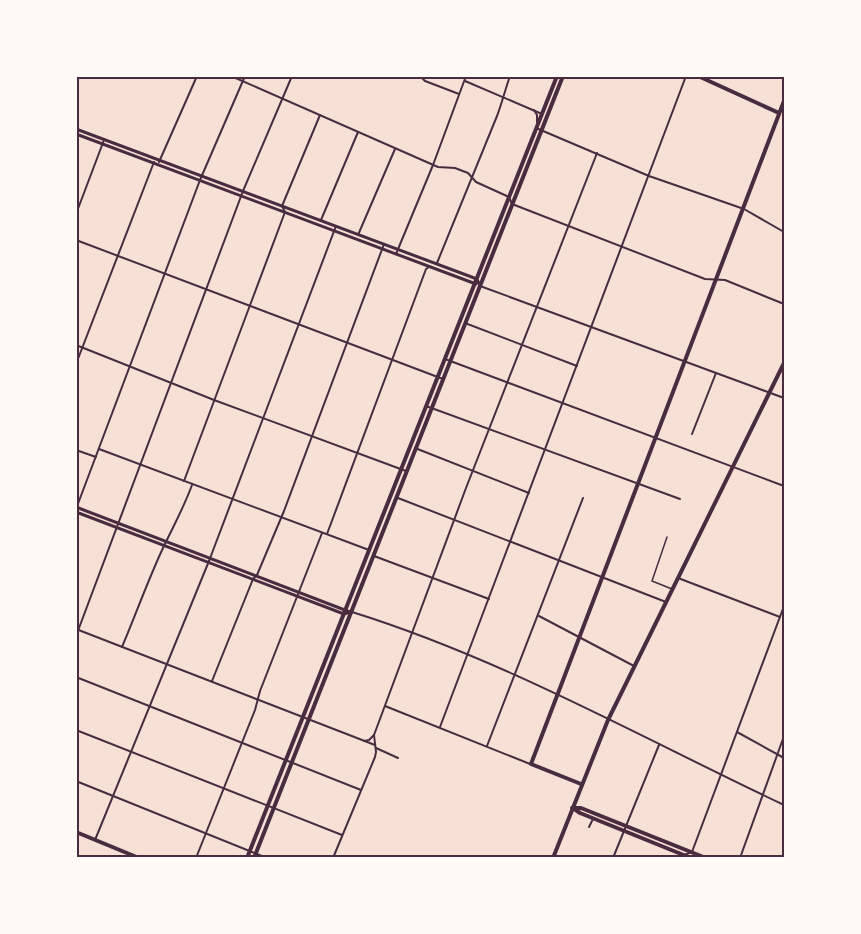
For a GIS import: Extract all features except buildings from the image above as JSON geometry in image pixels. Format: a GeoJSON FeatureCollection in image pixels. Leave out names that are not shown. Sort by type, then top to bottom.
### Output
{"type":"FeatureCollection","features":[{"type":"Feature","properties":{"kind":"main road"},"geometry":{"type":"LineString","coordinates":[[254,855],[308,720],[369,550],[429,407],[556,76]]}},
{"type":"Feature","properties":{"kind":"main road"},"geometry":{"type":"LineString","coordinates":[[447,360],[465,322],[477,283],[512,204],[563,76]]}},
{"type":"Feature","properties":{"kind":"main road"},"geometry":{"type":"LineString","coordinates":[[698,76],[784,116]]}},
{"type":"Feature","properties":{"kind":"main road"},"geometry":{"type":"LineString","coordinates":[[581,784],[531,764],[784,101]]}},
{"type":"Feature","properties":{"kind":"main road"},"geometry":{"type":"LineString","coordinates":[[553,858],[608,720],[784,363]]}},
{"type":"Feature","properties":{"kind":"main road"},"geometry":{"type":"LineString","coordinates":[[247,858],[303,717],[373,555],[429,407]]}},
{"type":"Feature","properties":{"kind":"main road"},"geometry":{"type":"LineString","coordinates":[[572,808],[581,808],[706,858]]}},
{"type":"Feature","properties":{"kind":"main road"},"geometry":{"type":"LineString","coordinates":[[572,808],[592,819],[691,858]]}},
{"type":"Feature","properties":{"kind":"main road"},"geometry":{"type":"LineString","coordinates":[[76,832],[139,858]]}},
{"type":"Feature","properties":{"kind":"street"},"geometry":{"type":"LineString","coordinates":[[159,163],[197,76]]}},
{"type":"Feature","properties":{"kind":"street"},"geometry":{"type":"LineString","coordinates":[[231,76],[433,165],[455,168],[468,173],[476,182],[509,196],[512,204],[705,279],[725,279],[784,304]]}},
{"type":"Feature","properties":{"kind":"street"},"geometry":{"type":"LineString","coordinates":[[245,76],[201,178],[77,509],[257,575],[298,594]]}},
{"type":"Feature","properties":{"kind":"street"},"geometry":{"type":"LineString","coordinates":[[76,636],[243,194],[292,76]]}},
{"type":"Feature","properties":{"kind":"street"},"geometry":{"type":"LineString","coordinates":[[327,534],[426,269],[436,264],[473,178],[502,104],[502,96],[510,76]]}},
{"type":"Feature","properties":{"kind":"street"},"geometry":{"type":"LineString","coordinates":[[440,727],[686,76]]}},
{"type":"Feature","properties":{"kind":"street"},"geometry":{"type":"LineString","coordinates":[[421,77],[459,94]]}},
{"type":"Feature","properties":{"kind":"street"},"geometry":{"type":"LineString","coordinates":[[396,254],[433,165],[465,78],[542,114]]}},
{"type":"Feature","properties":{"kind":"street"},"geometry":{"type":"LineString","coordinates":[[534,110],[538,119],[536,128],[649,176],[744,209],[784,232]]}},
{"type":"Feature","properties":{"kind":"street"},"geometry":{"type":"LineString","coordinates":[[184,481],[285,212],[282,206],[321,115]]}},
{"type":"Feature","properties":{"kind":"street"},"geometry":{"type":"LineString","coordinates":[[76,129],[285,212],[358,235],[396,254],[784,398]]}},
{"type":"Feature","properties":{"kind":"street"},"geometry":{"type":"LineString","coordinates":[[320,220],[358,132]]}},
{"type":"Feature","properties":{"kind":"street"},"geometry":{"type":"LineString","coordinates":[[76,134],[104,142]]}},
{"type":"Feature","properties":{"kind":"street"},"geometry":{"type":"LineString","coordinates":[[76,214],[104,142]]}},
{"type":"Feature","properties":{"kind":"street"},"geometry":{"type":"LineString","coordinates":[[358,235],[396,148]]}},
{"type":"Feature","properties":{"kind":"street"},"geometry":{"type":"LineString","coordinates":[[364,741],[374,735],[472,471],[597,153]]}},
{"type":"Feature","properties":{"kind":"street"},"geometry":{"type":"LineString","coordinates":[[76,364],[154,161]]}},
{"type":"Feature","properties":{"kind":"street"},"geometry":{"type":"LineString","coordinates":[[243,194],[320,220],[383,247],[397,249],[477,283]]}},
{"type":"Feature","properties":{"kind":"street"},"geometry":{"type":"LineString","coordinates":[[95,840],[233,499],[335,228]]}},
{"type":"Feature","properties":{"kind":"street"},"geometry":{"type":"LineString","coordinates":[[76,240],[440,378]]}},
{"type":"Feature","properties":{"kind":"street"},"geometry":{"type":"LineString","coordinates":[[212,681],[281,517],[383,247]]}},
{"type":"Feature","properties":{"kind":"street"},"geometry":{"type":"LineString","coordinates":[[465,322],[577,366]]}},
{"type":"Feature","properties":{"kind":"street"},"geometry":{"type":"LineString","coordinates":[[76,345],[214,400],[404,470]]}},
{"type":"Feature","properties":{"kind":"street"},"geometry":{"type":"LineString","coordinates":[[447,360],[784,486]]}},
{"type":"Feature","properties":{"kind":"street"},"geometry":{"type":"LineString","coordinates":[[692,434],[716,373]]}},
{"type":"Feature","properties":{"kind":"street"},"geometry":{"type":"LineString","coordinates":[[429,407],[680,499]]}},
{"type":"Feature","properties":{"kind":"street"},"geometry":{"type":"LineString","coordinates":[[415,448],[529,493]]}},
{"type":"Feature","properties":{"kind":"street"},"geometry":{"type":"LineString","coordinates":[[99,449],[369,550],[373,555],[489,599]]}},
{"type":"Feature","properties":{"kind":"street"},"geometry":{"type":"LineString","coordinates":[[76,450],[96,457]]}},
{"type":"Feature","properties":{"kind":"street"},"geometry":{"type":"LineString","coordinates":[[122,647],[193,484]]}},
{"type":"Feature","properties":{"kind":"street"},"geometry":{"type":"LineString","coordinates":[[396,497],[666,602]]}},
{"type":"Feature","properties":{"kind":"street"},"geometry":{"type":"LineString","coordinates":[[487,746],[561,560],[583,498]]}},
{"type":"Feature","properties":{"kind":"street"},"geometry":{"type":"LineString","coordinates":[[196,858],[322,532]]}},
{"type":"Feature","properties":{"kind":"street"},"geometry":{"type":"LineString","coordinates":[[209,559],[254,579],[468,654],[515,673],[784,805]]}},
{"type":"Feature","properties":{"kind":"street"},"geometry":{"type":"LineString","coordinates":[[678,578],[780,617]]}},
{"type":"Feature","properties":{"kind":"street"},"geometry":{"type":"LineString","coordinates":[[684,856],[692,852],[784,606]]}},
{"type":"Feature","properties":{"kind":"street"},"geometry":{"type":"LineString","coordinates":[[539,616],[634,666]]}},
{"type":"Feature","properties":{"kind":"street"},"geometry":{"type":"LineString","coordinates":[[78,630],[364,741],[398,758]]}},
{"type":"Feature","properties":{"kind":"street"},"geometry":{"type":"LineString","coordinates":[[76,677],[361,790]]}},
{"type":"Feature","properties":{"kind":"street"},"geometry":{"type":"LineString","coordinates":[[385,706],[531,764]]}},
{"type":"Feature","properties":{"kind":"street"},"geometry":{"type":"LineString","coordinates":[[76,730],[342,835]]}},
{"type":"Feature","properties":{"kind":"street"},"geometry":{"type":"LineString","coordinates":[[737,732],[784,758]]}},
{"type":"Feature","properties":{"kind":"street"},"geometry":{"type":"LineString","coordinates":[[333,858],[375,757],[374,735]]}},
{"type":"Feature","properties":{"kind":"street"},"geometry":{"type":"LineString","coordinates":[[740,858],[784,736]]}},
{"type":"Feature","properties":{"kind":"street"},"geometry":{"type":"LineString","coordinates":[[614,858],[659,745]]}},
{"type":"Feature","properties":{"kind":"street"},"geometry":{"type":"LineString","coordinates":[[76,782],[250,850],[254,855],[267,858]]}},
{"type":"Feature","properties":{"kind":"street"},"geometry":{"type":"LineString","coordinates":[[589,827],[592,819]]}},
{"type":"Feature","properties":{"kind":"lane"},"geometry":{"type":"LineString","coordinates":[[667,537],[652,581],[672,589]]}}]}
